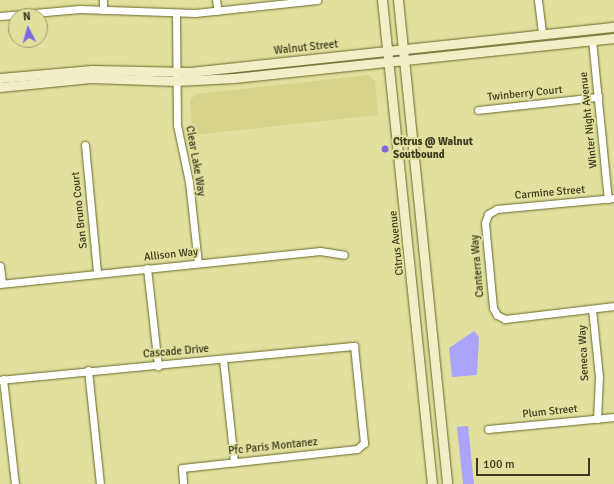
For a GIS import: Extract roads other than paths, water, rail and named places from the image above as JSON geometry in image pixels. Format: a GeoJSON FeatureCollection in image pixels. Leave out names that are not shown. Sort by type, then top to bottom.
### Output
{"type":"FeatureCollection","features":[{"type":"Feature","properties":{"kind":"street"},"geometry":{"type":"LineString","coordinates":[[103,0],[103,10]]}},
{"type":"Feature","properties":{"kind":"street"},"geometry":{"type":"LineString","coordinates":[[216,0],[218,11]]}},
{"type":"Feature","properties":{"kind":"street"},"geometry":{"type":"LineString","coordinates":[[0,16],[103,10],[176,14],[317,0]]}},
{"type":"Feature","properties":{"kind":"street","name":"Citrus Avenue"},"geometry":{"type":"LineString","coordinates":[[382,0],[432,484]]}},
{"type":"Feature","properties":{"kind":"street"},"geometry":{"type":"LineString","coordinates":[[398,0],[447,484]]}},
{"type":"Feature","properties":{"kind":"street"},"geometry":{"type":"LineString","coordinates":[[538,0],[542,35]]}},
{"type":"Feature","properties":{"kind":"street","name":"Clear Lake Way"},"geometry":{"type":"LineString","coordinates":[[176,14],[178,136],[189,182],[198,263]]}},
{"type":"Feature","properties":{"kind":"street","name":"Walnut Street"},"geometry":{"type":"LineString","coordinates":[[0,78],[92,70],[176,77],[614,27]]}},
{"type":"Feature","properties":{"kind":"street","name":"Walnut Street"},"geometry":{"type":"LineString","coordinates":[[0,87],[91,78],[176,77],[388,61],[614,38]]}},
{"type":"Feature","properties":{"kind":"street","name":"Winter Night Avenue"},"geometry":{"type":"LineString","coordinates":[[592,40],[611,198]]}},
{"type":"Feature","properties":{"kind":"street","name":"Twinberry Court"},"geometry":{"type":"LineString","coordinates":[[478,110],[598,97]]}},
{"type":"Feature","properties":{"kind":"street","name":"San Bruno Court"},"geometry":{"type":"LineString","coordinates":[[85,145],[97,273]]}},
{"type":"Feature","properties":{"kind":"street","name":"Carmine Street"},"geometry":{"type":"LineString","coordinates":[[488,214],[497,209],[611,198]]}},
{"type":"Feature","properties":{"kind":"street","name":"Canterra Way"},"geometry":{"type":"LineString","coordinates":[[488,214],[485,223],[493,308],[497,315],[505,320],[592,309]]}},
{"type":"Feature","properties":{"kind":"street","name":"Allison Way"},"geometry":{"type":"LineString","coordinates":[[1,284],[320,251],[344,255]]}},
{"type":"Feature","properties":{"kind":"street"},"geometry":{"type":"LineString","coordinates":[[0,266],[1,284]]}},
{"type":"Feature","properties":{"kind":"street"},"geometry":{"type":"LineString","coordinates":[[147,268],[158,366]]}},
{"type":"Feature","properties":{"kind":"street"},"geometry":{"type":"LineString","coordinates":[[592,309],[614,306]]}},
{"type":"Feature","properties":{"kind":"street","name":"Seneca Way"},"geometry":{"type":"LineString","coordinates":[[592,309],[599,377],[597,419]]}},
{"type":"Feature","properties":{"kind":"street","name":"Cascade Drive"},"geometry":{"type":"LineString","coordinates":[[2,380],[88,370],[158,366],[354,346],[364,443]]}},
{"type":"Feature","properties":{"kind":"street"},"geometry":{"type":"LineString","coordinates":[[223,359],[234,462]]}},
{"type":"Feature","properties":{"kind":"street"},"geometry":{"type":"LineString","coordinates":[[88,370],[100,484]]}},
{"type":"Feature","properties":{"kind":"street"},"geometry":{"type":"LineString","coordinates":[[2,380],[16,484]]}},
{"type":"Feature","properties":{"kind":"street","name":"Plum Street"},"geometry":{"type":"LineString","coordinates":[[488,429],[614,417]]}},
{"type":"Feature","properties":{"kind":"street","name":"Pfc Paris Montanez"},"geometry":{"type":"LineString","coordinates":[[183,484],[182,468],[357,449],[364,443]]}},
{"type":"Feature","properties":{"kind":"place","name":"Citrus @ Walnut Soutbound"},"geometry":{"type":"Point","coordinates":[385,149]}}]}
